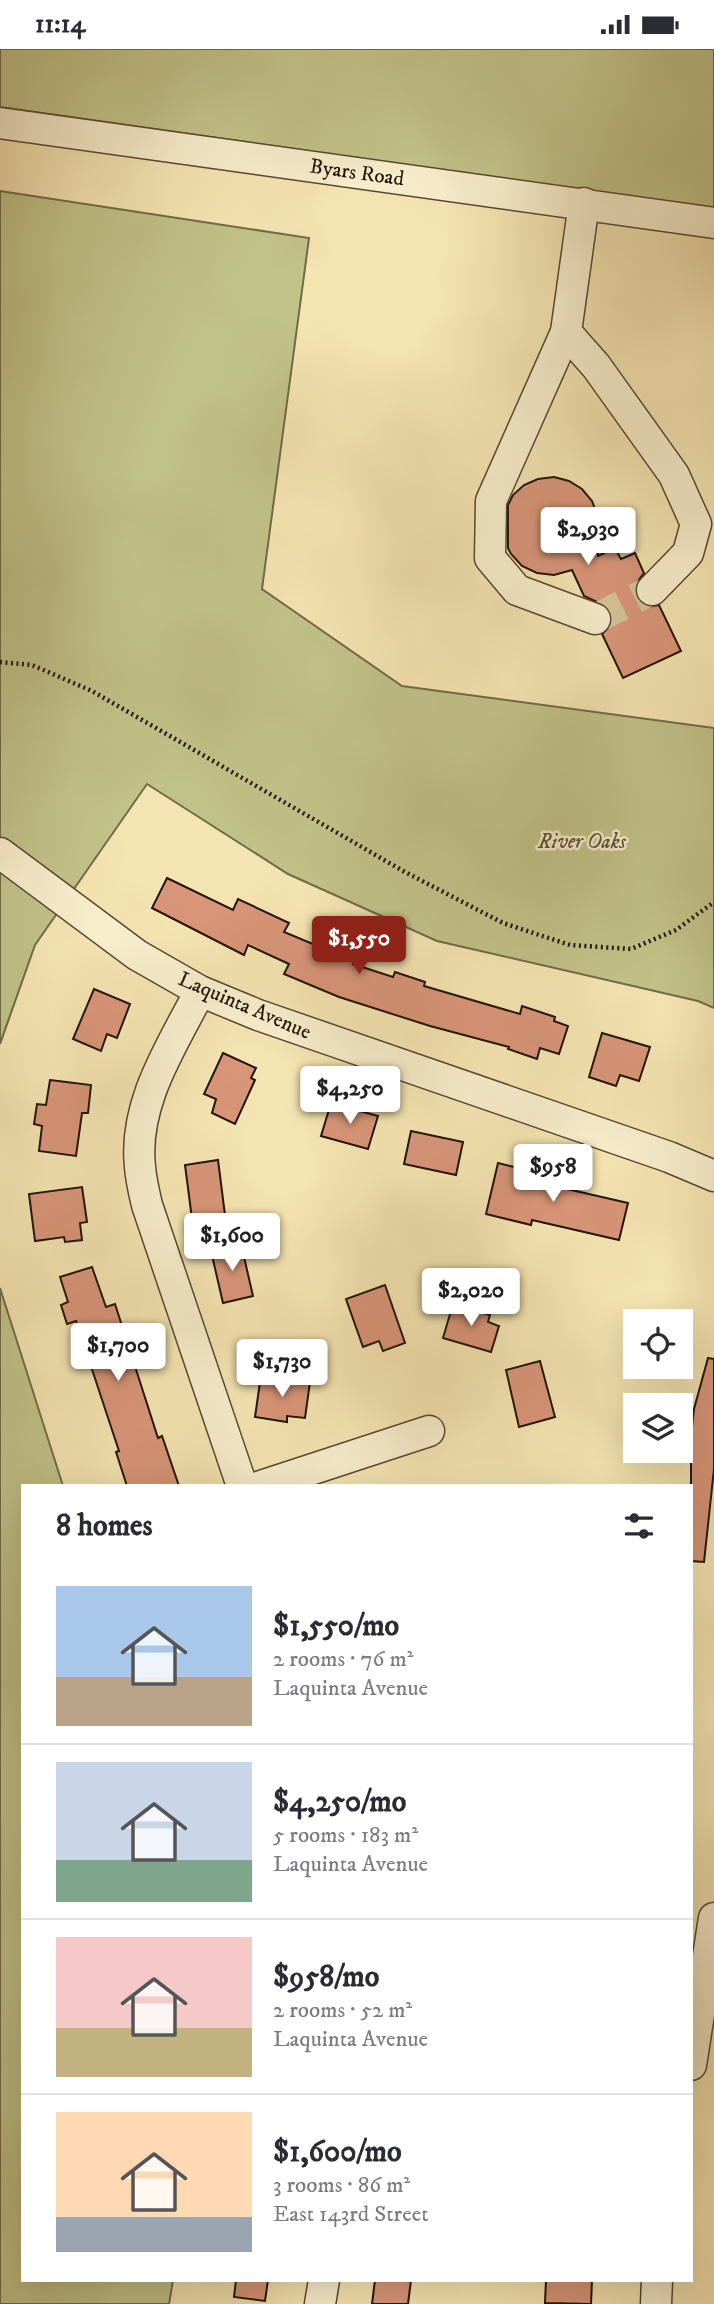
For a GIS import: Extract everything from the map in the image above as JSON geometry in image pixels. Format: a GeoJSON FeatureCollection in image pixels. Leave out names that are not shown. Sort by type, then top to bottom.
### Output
{"type":"FeatureCollection","features":[{"type":"Feature","properties":{"kind":"street","name":"Byars Road"},"geometry":{"type":"LineString","coordinates":[[0,123],[714,223]]}},
{"type":"Feature","properties":{"kind":"street"},"geometry":{"type":"LineString","coordinates":[[584,203],[566,332],[491,501],[490,558],[517,590],[595,619]]}},
{"type":"Feature","properties":{"kind":"street"},"geometry":{"type":"LineString","coordinates":[[566,332],[596,366],[674,475],[695,524],[688,553],[652,590]]}},
{"type":"Feature","properties":{"kind":"street","name":"Laquinta Avenue"},"geometry":{"type":"LineString","coordinates":[[0,853],[137,955],[200,991],[271,1019],[669,1157],[714,1176]]}},
{"type":"Feature","properties":{"kind":"street"},"geometry":{"type":"LineString","coordinates":[[200,991],[150,1088],[141,1126],[139,1166],[146,1205],[241,1484]]}},
{"type":"Feature","properties":{"kind":"street"},"geometry":{"type":"LineString","coordinates":[[267,1484],[429,1431]]}},
{"type":"Feature","properties":{"kind":"street"},"geometry":{"type":"LineString","coordinates":[[693,2054],[711,1955],[714,1918]]}},
{"type":"Feature","properties":{"kind":"street"},"geometry":{"type":"LineString","coordinates":[[320,2304],[324,2282]]}},
{"type":"Feature","properties":{"kind":"street"},"geometry":{"type":"LineString","coordinates":[[656,2304],[657,2282]]}},
{"type":"Feature","properties":{"kind":"path"},"geometry":{"type":"LineString","coordinates":[[0,662],[32,665],[92,691],[405,872],[503,923],[570,945],[631,949],[676,930],[714,902]]}},
{"type":"Feature","properties":{"kind":"green space"},"geometry":{"type":"Polygon","coordinates":[[[0,49],[714,49],[714,209],[0,107],[0,49]]]}},
{"type":"Feature","properties":{"kind":"green space","name":"River Oaks"},"geometry":{"type":"Polygon","coordinates":[[[0,191],[309,238],[262,589],[402,686],[714,728],[714,1008],[698,1001],[437,941],[288,874],[147,784],[35,945],[0,1044],[0,191]]]}},
{"type":"Feature","properties":{"kind":"green space"},"geometry":{"type":"Polygon","coordinates":[[[0,1288],[62,1484],[21,1484],[21,2282],[173,2282],[169,2304],[0,2304],[0,1288]]]}},
{"type":"Feature","properties":{"kind":"building"},"geometry":{"type":"Polygon","coordinates":[[[554,477],[569,481],[582,489],[592,501],[598,517],[598,556],[615,548],[621,559],[635,553],[644,573],[635,585],[635,595],[640,603],[647,607],[659,605],[681,651],[623,678],[602,634],[612,624],[608,607],[584,596],[572,570],[554,575],[537,573],[522,566],[511,554],[508,548],[508,505],[513,495],[524,485],[538,479],[554,477]]]}},
{"type":"Feature","properties":{"kind":"building"},"geometry":{"type":"Polygon","coordinates":[[[167,878],[233,910],[238,899],[289,923],[284,932],[354,961],[353,964],[393,977],[395,972],[425,982],[424,986],[520,1014],[522,1006],[555,1017],[554,1021],[568,1026],[559,1054],[540,1048],[537,1059],[508,1049],[509,1047],[430,1026],[339,997],[284,974],[289,964],[248,945],[244,955],[152,908],[167,878]]]}},
{"type":"Feature","properties":{"kind":"building"},"geometry":{"type":"Polygon","coordinates":[[[94,989],[130,1004],[117,1038],[107,1034],[101,1051],[73,1039],[94,989]]]}},
{"type":"Feature","properties":{"kind":"building"},"geometry":{"type":"Polygon","coordinates":[[[602,1033],[650,1047],[639,1081],[620,1075],[616,1086],[589,1077],[602,1033]]]}},
{"type":"Feature","properties":{"kind":"building"},"geometry":{"type":"Polygon","coordinates":[[[223,1053],[256,1068],[251,1078],[255,1080],[235,1124],[212,1113],[216,1099],[204,1094],[223,1053]]]}},
{"type":"Feature","properties":{"kind":"building"},"geometry":{"type":"Polygon","coordinates":[[[50,1080],[91,1085],[88,1113],[82,1113],[76,1156],[39,1151],[42,1126],[34,1124],[37,1104],[46,1105],[50,1080]]]}},
{"type":"Feature","properties":{"kind":"building"},"geometry":{"type":"Polygon","coordinates":[[[331,1103],[378,1116],[368,1149],[321,1136],[331,1103]]]}},
{"type":"Feature","properties":{"kind":"building"},"geometry":{"type":"Polygon","coordinates":[[[411,1131],[463,1142],[456,1175],[404,1164],[411,1131]]]}},
{"type":"Feature","properties":{"kind":"building"},"geometry":{"type":"Polygon","coordinates":[[[218,1160],[225,1215],[192,1219],[185,1165],[218,1160]]]}},
{"type":"Feature","properties":{"kind":"building"},"geometry":{"type":"Polygon","coordinates":[[[498,1163],[543,1174],[541,1183],[628,1203],[619,1240],[532,1220],[531,1225],[486,1214],[498,1163]]]}},
{"type":"Feature","properties":{"kind":"building"},"geometry":{"type":"Polygon","coordinates":[[[82,1187],[87,1222],[80,1223],[82,1240],[65,1242],[64,1237],[35,1241],[29,1194],[82,1187]]]}},
{"type":"Feature","properties":{"kind":"building"},"geometry":{"type":"Polygon","coordinates":[[[241,1244],[253,1296],[223,1303],[211,1251],[241,1244]]]}},
{"type":"Feature","properties":{"kind":"building"},"geometry":{"type":"Polygon","coordinates":[[[92,1267],[106,1307],[115,1304],[158,1438],[162,1436],[178,1484],[126,1484],[116,1452],[119,1451],[76,1321],[67,1324],[61,1305],[68,1302],[60,1277],[92,1267]]]}},
{"type":"Feature","properties":{"kind":"building"},"geometry":{"type":"Polygon","coordinates":[[[385,1285],[405,1343],[383,1351],[379,1341],[363,1347],[346,1299],[385,1285]]]}},
{"type":"Feature","properties":{"kind":"building"},"geometry":{"type":"Polygon","coordinates":[[[453,1304],[490,1315],[488,1322],[499,1326],[491,1352],[443,1338],[453,1304]]]}},
{"type":"Feature","properties":{"kind":"building"},"geometry":{"type":"Polygon","coordinates":[[[708,1358],[714,1359],[714,1469],[704,1562],[693,1561],[693,1418],[708,1358]]]}},
{"type":"Feature","properties":{"kind":"building"},"geometry":{"type":"Polygon","coordinates":[[[540,1361],[555,1417],[519,1427],[506,1370],[540,1361]]]}},
{"type":"Feature","properties":{"kind":"building"},"geometry":{"type":"Polygon","coordinates":[[[261,1375],[310,1382],[305,1418],[287,1416],[287,1422],[255,1417],[261,1375]]]}},
{"type":"Feature","properties":{"kind":"building"},"geometry":{"type":"Polygon","coordinates":[[[236,2282],[268,2282],[265,2301],[234,2297],[236,2282]]]}},
{"type":"Feature","properties":{"kind":"building"},"geometry":{"type":"Polygon","coordinates":[[[375,2282],[411,2282],[408,2304],[372,2304],[375,2282]]]}},
{"type":"Feature","properties":{"kind":"building"},"geometry":{"type":"Polygon","coordinates":[[[546,2282],[592,2282],[591,2304],[545,2303],[546,2282]]]}},
{"type":"Feature","properties":{"kind":"tunnel"},"geometry":{"type":"LineString","coordinates":[[595,619],[652,590]]}}]}
